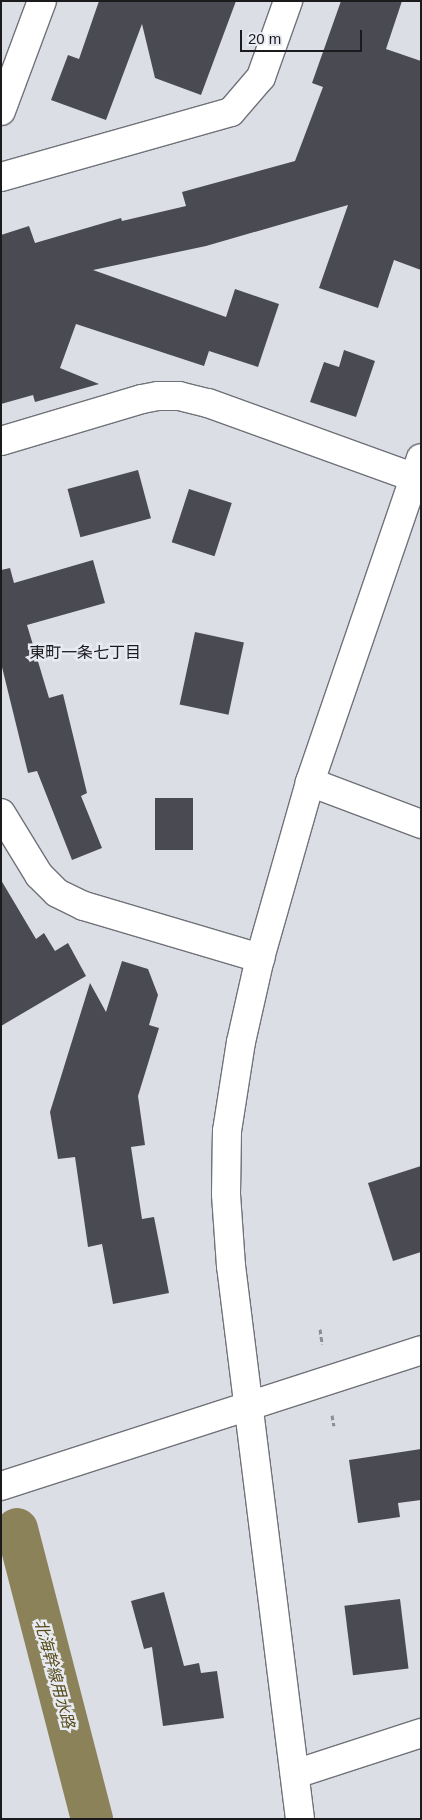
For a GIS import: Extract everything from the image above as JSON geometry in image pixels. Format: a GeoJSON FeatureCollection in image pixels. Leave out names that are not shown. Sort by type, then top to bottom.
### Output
{"type":"FeatureCollection","features":[{"type":"Feature","properties":{"kind":"street"},"geometry":{"type":"LineString","coordinates":[[1,111],[42,1]]}},
{"type":"Feature","properties":{"kind":"street"},"geometry":{"type":"LineString","coordinates":[[1,177],[231,112],[261,77],[288,1]]}},
{"type":"Feature","properties":{"kind":"street"},"geometry":{"type":"LineString","coordinates":[[1,441],[142,399],[158,396],[180,396],[208,403],[418,472],[310,782],[260,958],[241,1042],[227,1131],[226,1194],[231,1266],[250,1406],[300,1819]]}},
{"type":"Feature","properties":{"kind":"street"},"geometry":{"type":"LineString","coordinates":[[310,782],[421,824]]}},
{"type":"Feature","properties":{"kind":"street"},"geometry":{"type":"LineString","coordinates":[[1,813],[39,875],[57,893],[84,906],[260,958]]}},
{"type":"Feature","properties":{"kind":"street"},"geometry":{"type":"LineString","coordinates":[[1,1486],[421,1350]]}},
{"type":"Feature","properties":{"kind":"street"},"geometry":{"type":"LineString","coordinates":[[295,1774],[421,1733]]}},
{"type":"Feature","properties":{"kind":"building"},"geometry":{"type":"Polygon","coordinates":[[[99,1],[236,1],[201,95],[155,78],[142,24],[106,120],[51,100],[68,55],[79,59],[99,1]]]}},
{"type":"Feature","properties":{"kind":"building"},"geometry":{"type":"Polygon","coordinates":[[[341,1],[402,1],[386,49],[421,61],[421,270],[394,260],[378,308],[319,288],[348,205],[206,246],[93,270],[226,317],[235,289],[279,304],[258,367],[209,351],[204,366],[76,324],[60,368],[99,384],[35,402],[33,395],[1,404],[1,235],[29,226],[35,243],[121,218],[122,221],[186,206],[182,192],[295,161],[323,87],[312,83],[341,1]]]}},
{"type":"Feature","properties":{"kind":"building"},"geometry":{"type":"Polygon","coordinates":[[[344,350],[375,361],[356,417],[310,402],[324,362],[339,367],[344,350]]]}},
{"type":"Feature","properties":{"kind":"building"},"geometry":{"type":"Polygon","coordinates":[[[138,470],[151,518],[80,537],[67,489],[138,470]]]}},
{"type":"Feature","properties":{"kind":"building"},"geometry":{"type":"Polygon","coordinates":[[[189,489],[232,503],[214,556],[172,542],[189,489]]]}},
{"type":"Feature","properties":{"kind":"building"},"geometry":{"type":"Polygon","coordinates":[[[93,560],[105,603],[27,625],[49,698],[63,694],[87,793],[81,796],[102,848],[72,860],[37,771],[28,773],[1,663],[1,570],[10,568],[14,583],[93,560]]]}},
{"type":"Feature","properties":{"kind":"building"},"geometry":{"type":"Polygon","coordinates":[[[195,632],[244,642],[229,715],[180,704],[195,632]]]}},
{"type":"Feature","properties":{"kind":"building"},"geometry":{"type":"Polygon","coordinates":[[[155,798],[193,798],[193,850],[155,850],[155,798]]]}},
{"type":"Feature","properties":{"kind":"building"},"geometry":{"type":"Polygon","coordinates":[[[1,880],[36,939],[44,933],[55,951],[68,943],[86,976],[1,1026],[1,880]]]}},
{"type":"Feature","properties":{"kind":"building"},"geometry":{"type":"Polygon","coordinates":[[[122,961],[148,969],[158,995],[149,1025],[159,1028],[138,1096],[145,1145],[131,1147],[142,1219],[154,1217],[169,1293],[113,1304],[102,1244],[88,1247],[75,1157],[58,1159],[50,1112],[90,983],[106,1012],[122,961]]]}},
{"type":"Feature","properties":{"kind":"building"},"geometry":{"type":"Polygon","coordinates":[[[421,1166],[421,1252],[393,1261],[368,1183],[421,1166]]]}},
{"type":"Feature","properties":{"kind":"building"},"geometry":{"type":"Polygon","coordinates":[[[421,1449],[421,1500],[398,1503],[400,1517],[358,1523],[349,1460],[421,1449]]]}},
{"type":"Feature","properties":{"kind":"building"},"geometry":{"type":"Polygon","coordinates":[[[164,1592],[184,1666],[199,1663],[201,1673],[217,1671],[224,1718],[163,1726],[152,1647],[144,1649],[131,1601],[164,1592]]]}},
{"type":"Feature","properties":{"kind":"building"},"geometry":{"type":"Polygon","coordinates":[[[400,1599],[409,1668],[353,1675],[344,1606],[400,1599]]]}},
{"type":"Feature","properties":{"kind":"waterway","name":"北海幹線用水路"},"geometry":{"type":"LineString","coordinates":[[17,1529],[92,1819]]}},
{"type":"Feature","properties":{"kind":"district","name":"東町一条七丁目"},"geometry":{"type":"Point","coordinates":[85,653]}}]}
